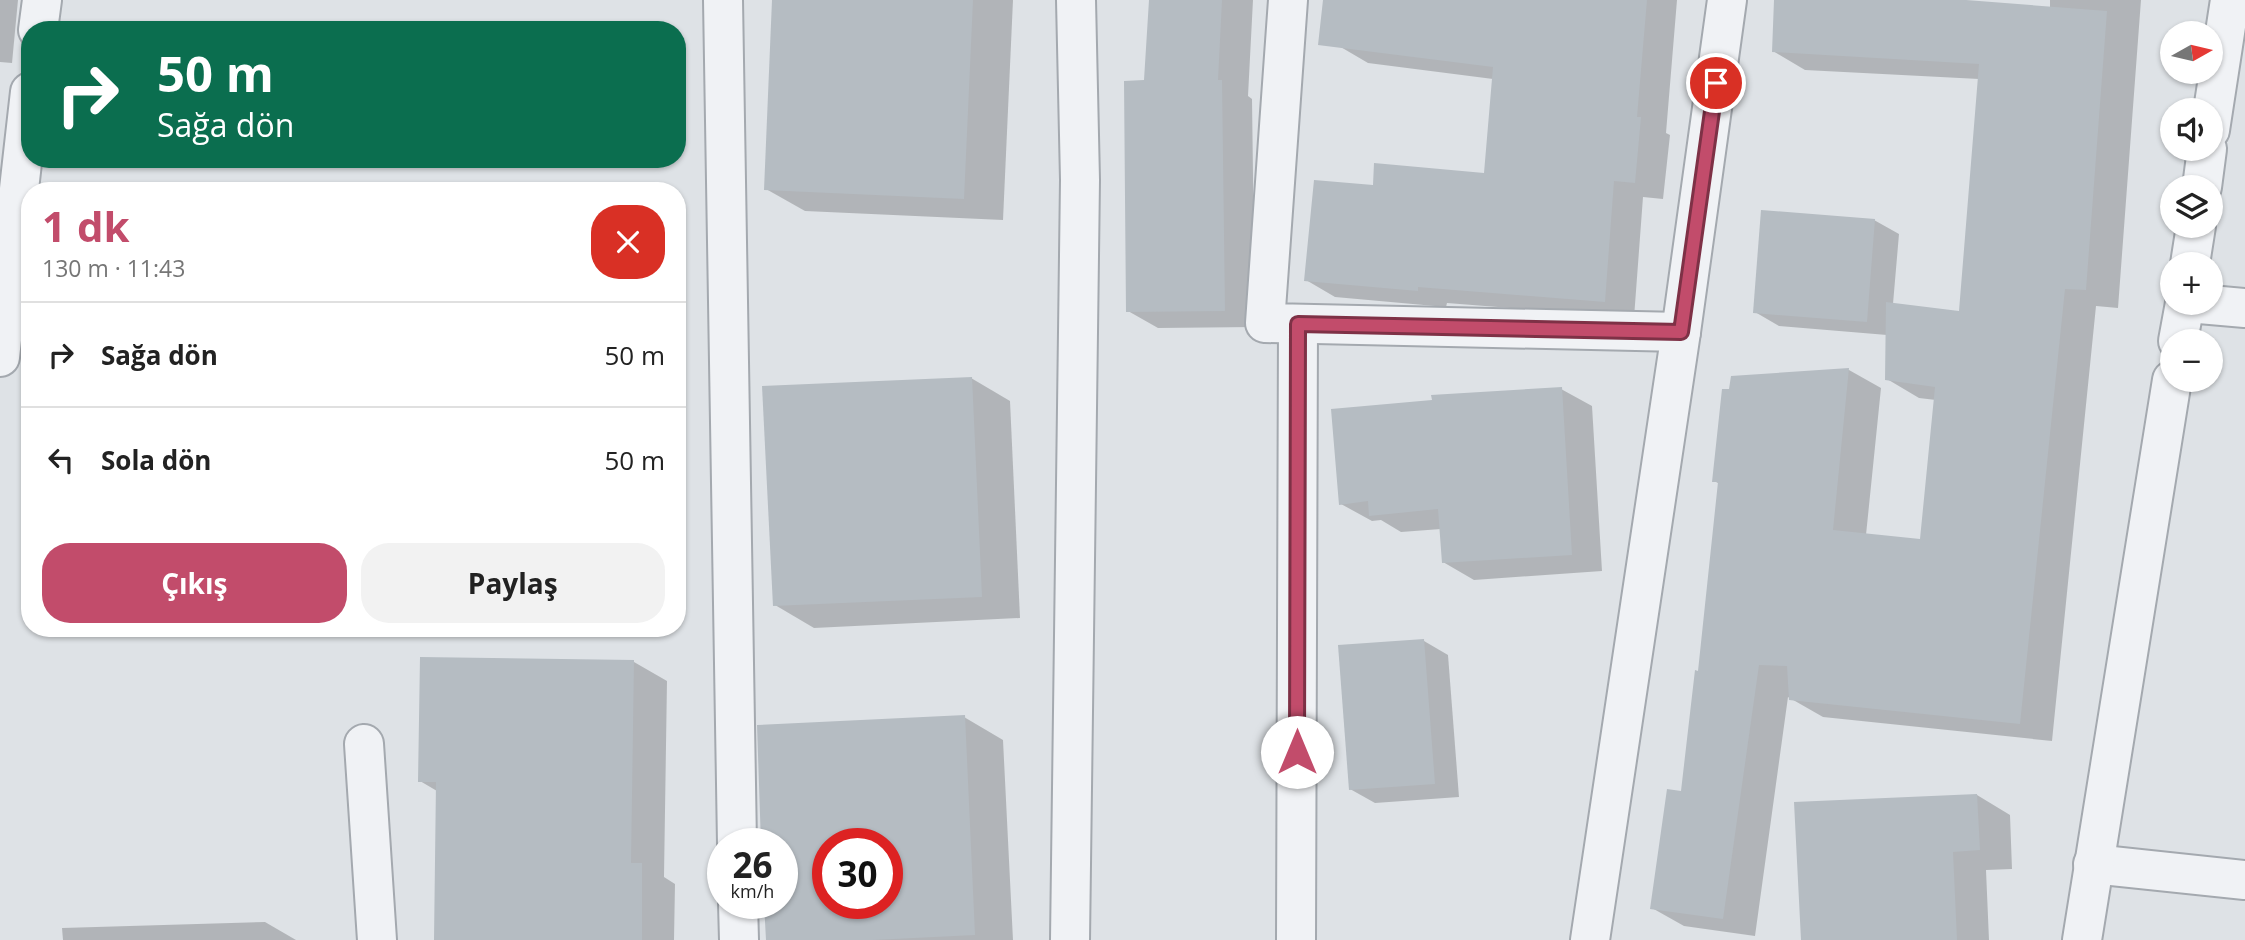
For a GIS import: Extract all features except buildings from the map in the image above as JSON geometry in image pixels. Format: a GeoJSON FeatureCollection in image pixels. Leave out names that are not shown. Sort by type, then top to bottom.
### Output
{"type":"FeatureCollection","features":[{"type":"Feature","properties":{"kind":"street"},"geometry":{"type":"LineString","coordinates":[[39,21],[42,0]]}},
{"type":"Feature","properties":{"kind":"street"},"geometry":{"type":"LineString","coordinates":[[723,0],[737,828]]}},
{"type":"Feature","properties":{"kind":"street"},"geometry":{"type":"LineString","coordinates":[[1070,940],[1080,180],[1076,0]]}},
{"type":"Feature","properties":{"kind":"street"},"geometry":{"type":"LineString","coordinates":[[1288,0],[1265,323],[1681,332]]}},
{"type":"Feature","properties":{"kind":"street"},"geometry":{"type":"LineString","coordinates":[[1590,940],[1681,332],[1727,0]]}},
{"type":"Feature","properties":{"kind":"street"},"geometry":{"type":"LineString","coordinates":[[2215,98],[2230,0]]}},
{"type":"Feature","properties":{"kind":"street"},"geometry":{"type":"LineString","coordinates":[[0,357],[21,168]]}},
{"type":"Feature","properties":{"kind":"street"},"geometry":{"type":"LineString","coordinates":[[2223,306],[2245,308]]}},
{"type":"Feature","properties":{"kind":"street"},"geometry":{"type":"LineString","coordinates":[[1296,940],[1298,324]]}},
{"type":"Feature","properties":{"kind":"street"},"geometry":{"type":"LineString","coordinates":[[2082,940],[2170,392]]}},
{"type":"Feature","properties":{"kind":"street"},"geometry":{"type":"LineString","coordinates":[[364,744],[377,940]]}},
{"type":"Feature","properties":{"kind":"street"},"geometry":{"type":"LineString","coordinates":[[2093,864],[2245,880]]}},
{"type":"Feature","properties":{"kind":"street"},"geometry":{"type":"LineString","coordinates":[[738,919],[739,940]]}},
{"type":"Feature","properties":{"kind":"route"},"geometry":{"type":"LineString","coordinates":[[1297,752],[1298,324],[1681,332],[1716,83]]}}]}
